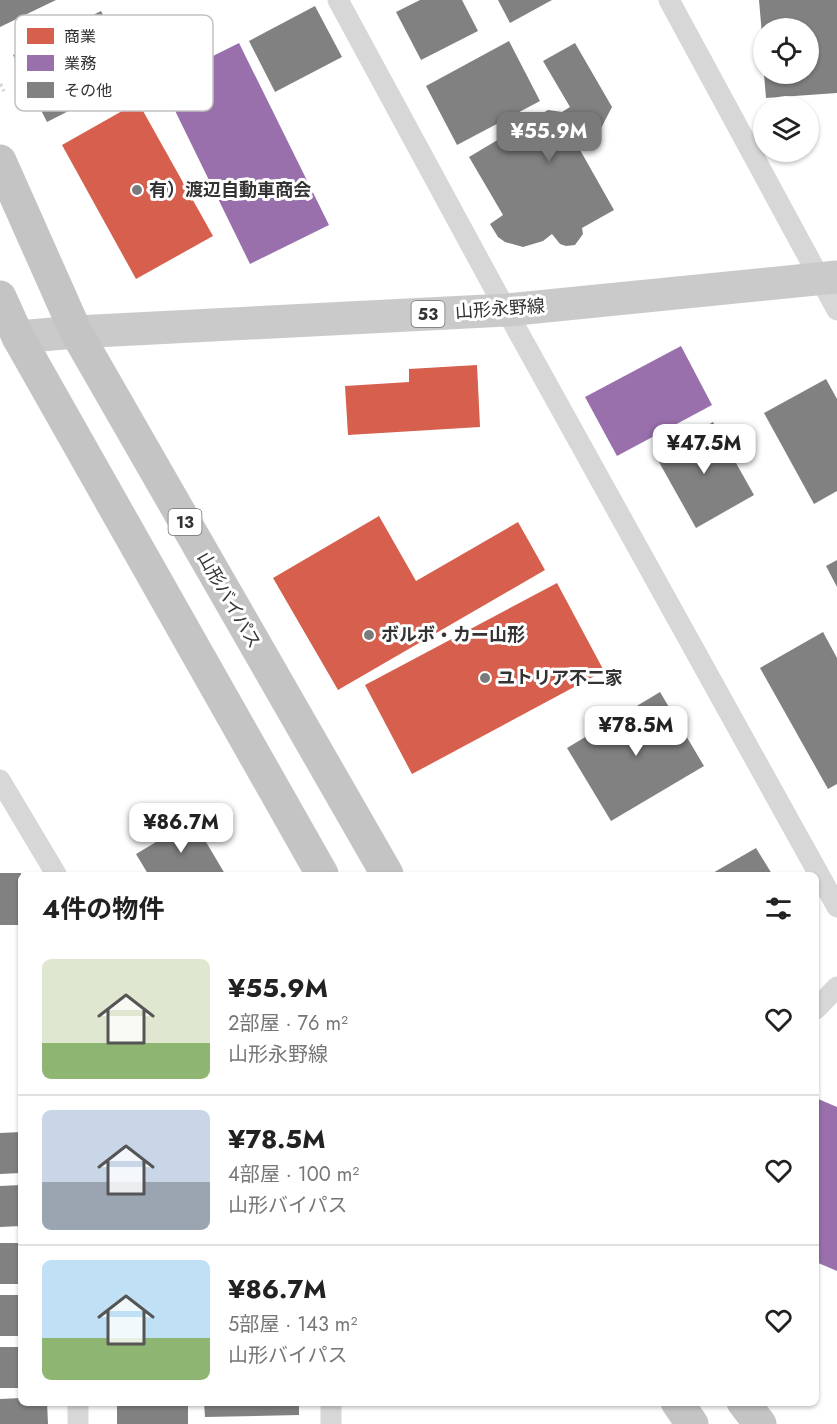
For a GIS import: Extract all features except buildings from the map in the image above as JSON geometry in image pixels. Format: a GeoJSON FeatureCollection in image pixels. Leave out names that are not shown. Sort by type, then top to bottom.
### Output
{"type":"FeatureCollection","features":[{"type":"Feature","properties":{"kind":"highway","name":"山形バイパス"},"geometry":{"type":"LineString","coordinates":[[0,161],[76,332],[386,872]]}},
{"type":"Feature","properties":{"kind":"highway"},"geometry":{"type":"LineString","coordinates":[[0,297],[18,337],[321,872]]}},
{"type":"Feature","properties":{"kind":"highway"},"geometry":{"type":"LineString","coordinates":[[680,1406],[692,1424]]}},
{"type":"Feature","properties":{"kind":"highway"},"geometry":{"type":"LineString","coordinates":[[746,1406],[760,1424]]}},
{"type":"Feature","properties":{"kind":"main road","name":"山形永野線"},"geometry":{"type":"LineString","coordinates":[[18,337],[506,310],[828,278]]}},
{"type":"Feature","properties":{"kind":"lane"},"geometry":{"type":"LineString","coordinates":[[338,0],[506,310],[818,872]]}},
{"type":"Feature","properties":{"kind":"lane"},"geometry":{"type":"LineString","coordinates":[[669,0],[828,278],[837,310]]}},
{"type":"Feature","properties":{"kind":"lane"},"geometry":{"type":"LineString","coordinates":[[0,780],[55,872]]}},
{"type":"Feature","properties":{"kind":"lane"},"geometry":{"type":"LineString","coordinates":[[819,875],[837,907]]}},
{"type":"Feature","properties":{"kind":"lane"},"geometry":{"type":"LineString","coordinates":[[819,1006],[837,987]]}},
{"type":"Feature","properties":{"kind":"lane"},"geometry":{"type":"LineString","coordinates":[[78,1406],[78,1424]]}},
{"type":"Feature","properties":{"kind":"lane"},"geometry":{"type":"LineString","coordinates":[[331,1406],[331,1424]]}},
{"type":"Feature","properties":{"kind":"path"},"geometry":{"type":"LineString","coordinates":[[0,84],[4,91]]}},
{"type":"Feature","properties":{"kind":"place","name":"有）渡辺自動車商会"},"geometry":{"type":"Point","coordinates":[137,190]}},
{"type":"Feature","properties":{"kind":"place","name":"ボルボ・カー山形"},"geometry":{"type":"Point","coordinates":[369,635]}},
{"type":"Feature","properties":{"kind":"place","name":"ユトリア不二家"},"geometry":{"type":"Point","coordinates":[485,678]}}]}
